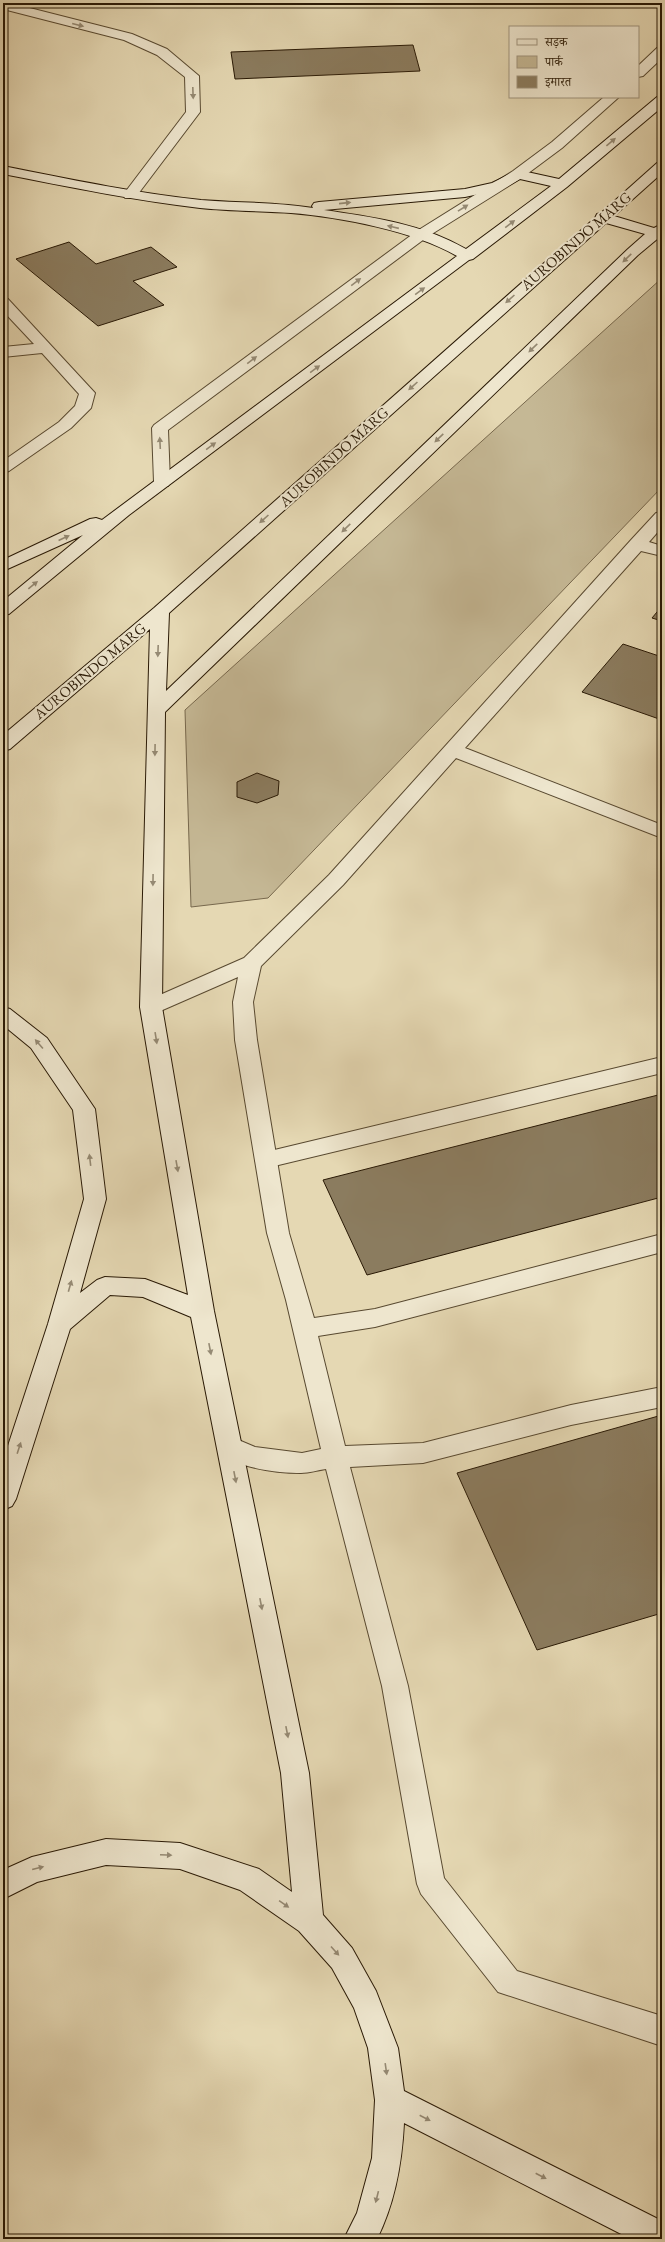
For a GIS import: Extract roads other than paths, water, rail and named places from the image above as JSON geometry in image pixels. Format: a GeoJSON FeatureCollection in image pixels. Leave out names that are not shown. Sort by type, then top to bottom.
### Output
{"type":"FeatureCollection","features":[{"type":"Feature","properties":{"kind":"street"},"geometry":{"type":"LineString","coordinates":[[3,5],[128,37],[162,52],[192,76],[193,112],[130,195]]}},
{"type":"Feature","properties":{"kind":"street"},"geometry":{"type":"LineString","coordinates":[[40,15],[53,7]]}},
{"type":"Feature","properties":{"kind":"street"},"geometry":{"type":"LineString","coordinates":[[639,72],[662,51]]}},
{"type":"Feature","properties":{"kind":"street"},"geometry":{"type":"LineString","coordinates":[[162,482],[160,428],[422,234],[518,174],[557,145],[611,98]]}},
{"type":"Feature","properties":{"kind":"street"},"geometry":{"type":"LineString","coordinates":[[3,610],[123,511],[468,256],[562,184],[662,100]]}},
{"type":"Feature","properties":{"kind":"street","name":"AUROBINDO MARG"},"geometry":{"type":"LineString","coordinates":[[3,745],[160,612],[602,217],[662,166]]}},
{"type":"Feature","properties":{"kind":"street"},"geometry":{"type":"LineString","coordinates":[[3,170],[130,195],[202,204],[292,209],[361,220],[422,234],[447,244],[468,256]]}},
{"type":"Feature","properties":{"kind":"street"},"geometry":{"type":"LineString","coordinates":[[292,209],[465,193],[496,186],[518,174],[562,184]]}},
{"type":"Feature","properties":{"kind":"street"},"geometry":{"type":"LineString","coordinates":[[602,217],[659,230]]}},
{"type":"Feature","properties":{"kind":"street"},"geometry":{"type":"LineString","coordinates":[[156,711],[633,252],[659,230]]}},
{"type":"Feature","properties":{"kind":"street"},"geometry":{"type":"LineString","coordinates":[[3,302],[87,393],[83,408],[65,425],[3,468]]}},
{"type":"Feature","properties":{"kind":"street"},"geometry":{"type":"LineString","coordinates":[[3,352],[45,348]]}},
{"type":"Feature","properties":{"kind":"street"},"geometry":{"type":"LineString","coordinates":[[3,566],[123,511]]}},
{"type":"Feature","properties":{"kind":"street"},"geometry":{"type":"LineString","coordinates":[[151,1006],[251,963],[336,880],[452,749],[662,517]]}},
{"type":"Feature","properties":{"kind":"street"},"geometry":{"type":"LineString","coordinates":[[637,544],[662,551]]}},
{"type":"Feature","properties":{"kind":"street"},"geometry":{"type":"LineString","coordinates":[[160,612],[156,711],[151,1006],[202,1311],[295,1772],[309,1921]]}},
{"type":"Feature","properties":{"kind":"street"},"geometry":{"type":"LineString","coordinates":[[452,749],[662,832]]}},
{"type":"Feature","properties":{"kind":"street"},"geometry":{"type":"LineString","coordinates":[[251,963],[243,1002],[246,1040],[278,1233],[305,1329],[335,1457],[395,1686],[431,1884],[508,1982],[662,2031]]}},
{"type":"Feature","properties":{"kind":"street"},"geometry":{"type":"LineString","coordinates":[[3,1014],[39,1043],[84,1109],[95,1199],[60,1324],[3,1499]]}},
{"type":"Feature","properties":{"kind":"street"},"geometry":{"type":"LineString","coordinates":[[266,1160],[662,1064]]}},
{"type":"Feature","properties":{"kind":"street"},"geometry":{"type":"LineString","coordinates":[[305,1329],[375,1318],[662,1243]]}},
{"type":"Feature","properties":{"kind":"street"},"geometry":{"type":"LineString","coordinates":[[60,1324],[105,1286],[144,1288],[202,1311]]}},
{"type":"Feature","properties":{"kind":"street"},"geometry":{"type":"LineString","coordinates":[[229,1446],[251,1457],[302,1463],[335,1457],[422,1453],[572,1414],[662,1397]]}},
{"type":"Feature","properties":{"kind":"street"},"geometry":{"type":"LineString","coordinates":[[3,1885],[32,1870],[106,1852],[180,1856],[249,1879],[309,1921],[342,1958],[366,2001],[383,2048],[390,2100],[386,2158],[371,2217],[360,2239]]}},
{"type":"Feature","properties":{"kind":"street"},"geometry":{"type":"LineString","coordinates":[[390,2100],[662,2238]]}}]}
